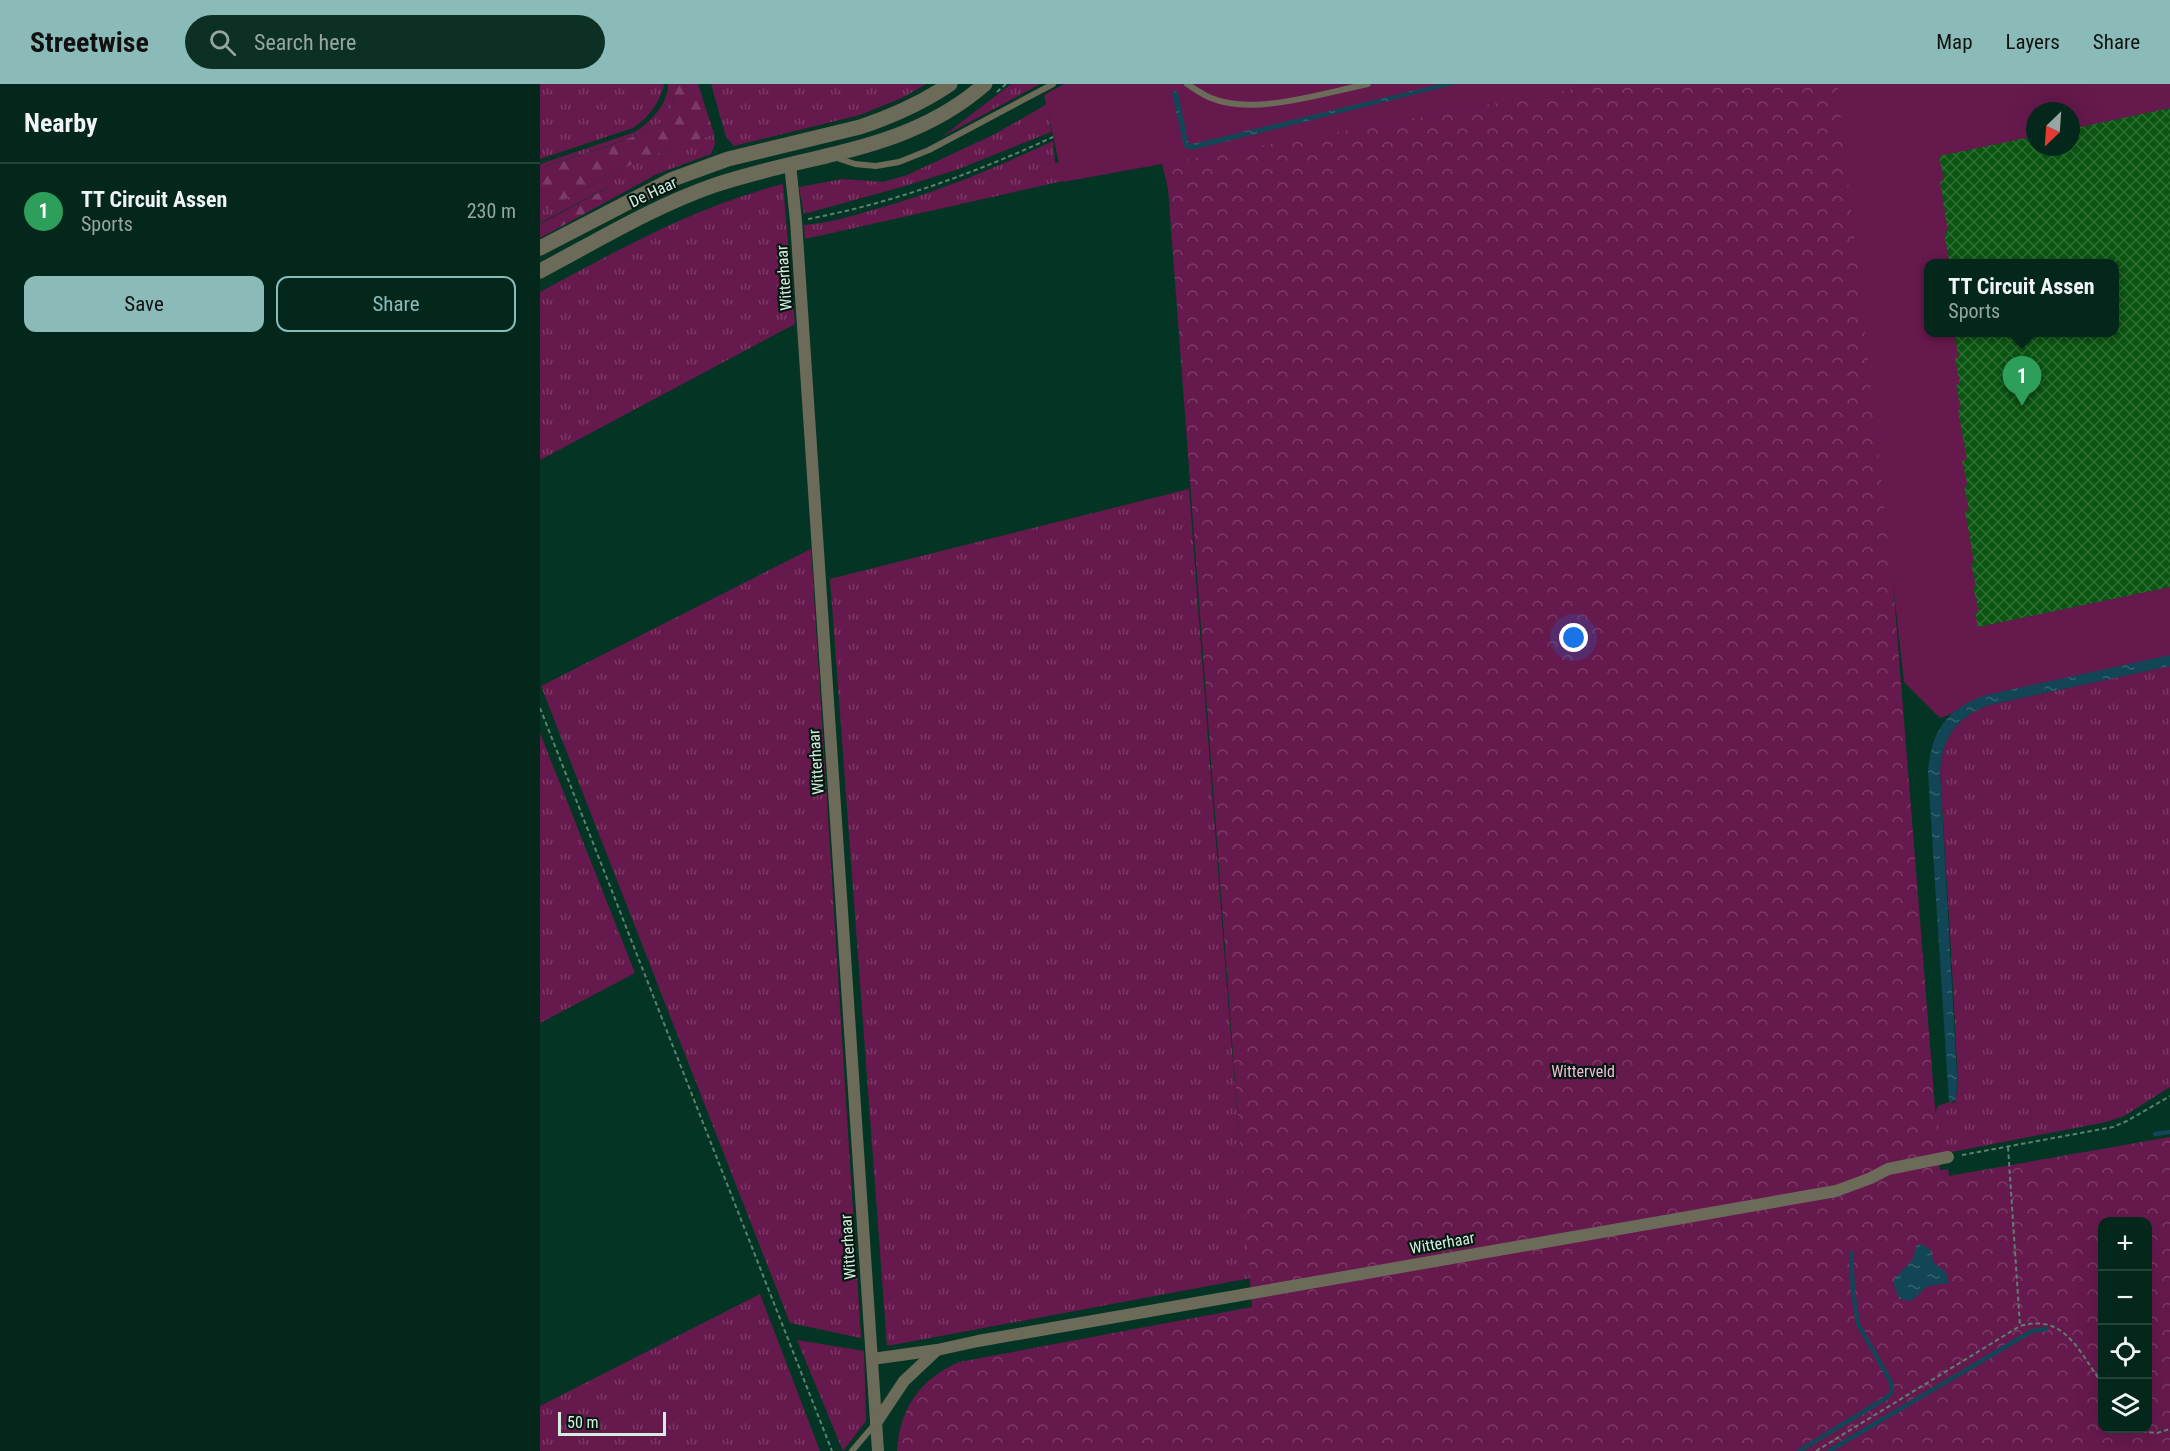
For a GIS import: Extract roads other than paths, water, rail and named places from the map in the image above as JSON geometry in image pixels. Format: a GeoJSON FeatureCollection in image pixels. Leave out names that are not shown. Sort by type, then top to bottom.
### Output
{"type":"FeatureCollection","features":[{"type":"Feature","properties":{"kind":"street","name":"De Haar"},"geometry":{"type":"LineString","coordinates":[[540,248],[673,179],[729,159],[879,121],[907,110],[950,84]]}},
{"type":"Feature","properties":{"kind":"street","name":"De Haar"},"geometry":{"type":"LineString","coordinates":[[540,271],[680,198],[751,173],[877,143],[906,133],[952,109],[985,84]]}},
{"type":"Feature","properties":{"kind":"street"},"geometry":{"type":"LineString","coordinates":[[785,144],[790,164]]}},
{"type":"Feature","properties":{"kind":"street","name":"Witterhaar"},"geometry":{"type":"LineString","coordinates":[[790,164],[796,221],[878,1451]]}},
{"type":"Feature","properties":{"kind":"street","name":"Witterhaar"},"geometry":{"type":"LineString","coordinates":[[872,1359],[937,1350],[1836,1191],[1888,1169],[1948,1157]]}},
{"type":"Feature","properties":{"kind":"street"},"geometry":{"type":"LineString","coordinates":[[876,1423],[904,1381],[937,1350]]}},
{"type":"Feature","properties":{"kind":"lane"},"geometry":{"type":"LineString","coordinates":[[829,155],[855,164],[888,165],[929,150],[1053,84]]}},
{"type":"Feature","properties":{"kind":"lane"},"geometry":{"type":"LineString","coordinates":[[1187,84],[1211,98],[1233,104],[1256,106],[1368,84]]}},
{"type":"Feature","properties":{"kind":"lane"},"geometry":{"type":"LineString","coordinates":[[852,1451],[876,1423]]}},
{"type":"Feature","properties":{"kind":"water"},"geometry":{"type":"Polygon","coordinates":[[[1440,84],[1457,84],[1192,150],[1184,147],[1172,94],[1173,91],[1178,92],[1188,142],[1192,144],[1440,84]]]}},
{"type":"Feature","properties":{"kind":"water"},"geometry":{"type":"Polygon","coordinates":[[[2170,655],[2170,666],[1989,705],[1968,716],[1953,730],[1948,739],[1941,760],[1940,772],[1957,1076],[1956,1099],[1951,1103],[1949,1102],[1928,773],[1937,734],[1943,724],[1960,707],[1986,695],[2170,655]]]}},
{"type":"Feature","properties":{"kind":"water"},"geometry":{"type":"Polygon","coordinates":[[[1921,1244],[1930,1249],[1934,1263],[1946,1272],[1949,1283],[1928,1286],[1911,1301],[1899,1299],[1894,1279],[1913,1259],[1916,1246],[1921,1244]]]}},
{"type":"Feature","properties":{"kind":"waterway"},"geometry":{"type":"LineString","coordinates":[[2155,1134],[2170,1132]]}},
{"type":"Feature","properties":{"kind":"waterway"},"geometry":{"type":"LineString","coordinates":[[1799,1451],[1891,1393],[1892,1384],[1858,1324],[1853,1292],[1851,1253]]}},
{"type":"Feature","properties":{"kind":"waterway"},"geometry":{"type":"LineString","coordinates":[[1829,1451],[2032,1331],[2046,1329]]}},
{"type":"Feature","properties":{"kind":"place","name":"TT Circuit Assen"},"geometry":{"type":"Point","coordinates":[2022,406]}},
{"type":"Feature","properties":{"kind":"park label","name":"Witterveld"},"geometry":{"type":"Point","coordinates":[1583,1071]}}]}
